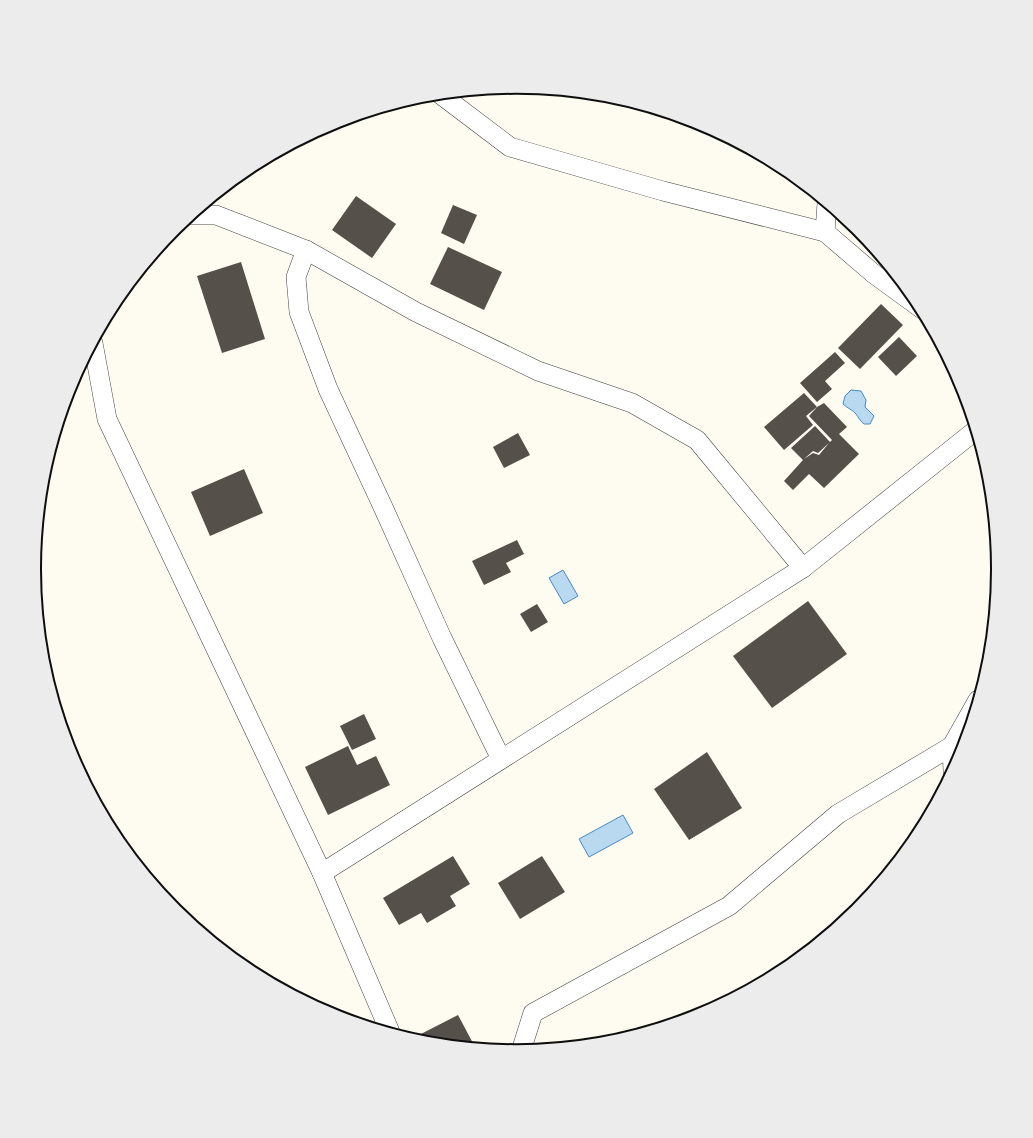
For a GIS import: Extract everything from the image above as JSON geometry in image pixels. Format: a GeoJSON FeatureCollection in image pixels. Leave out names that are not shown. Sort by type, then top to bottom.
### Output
{"type":"FeatureCollection","features":[{"type":"Feature","properties":{"kind":"street"},"geometry":{"type":"LineString","coordinates":[[447,99],[510,146],[663,191],[825,232],[874,274],[907,298]]}},
{"type":"Feature","properties":{"kind":"street"},"geometry":{"type":"LineString","coordinates":[[825,232],[827,209]]}},
{"type":"Feature","properties":{"kind":"street"},"geometry":{"type":"LineString","coordinates":[[200,215],[216,215],[306,250],[416,312],[538,371],[632,403],[697,440],[803,568]]}},
{"type":"Feature","properties":{"kind":"street"},"geometry":{"type":"LineString","coordinates":[[306,250],[296,277],[299,312],[328,389],[442,638],[501,759]]}},
{"type":"Feature","properties":{"kind":"street"},"geometry":{"type":"LineString","coordinates":[[94,351],[107,419],[322,873],[388,1026]]}},
{"type":"Feature","properties":{"kind":"street"},"geometry":{"type":"LineString","coordinates":[[322,873],[803,568],[972,433]]}},
{"type":"Feature","properties":{"kind":"street"},"geometry":{"type":"LineString","coordinates":[[523,1044],[533,1013],[729,906],[838,814],[952,746],[969,717]]}},
{"type":"Feature","properties":{"kind":"street"},"geometry":{"type":"LineString","coordinates":[[952,746],[953,759]]}},
{"type":"Feature","properties":{"kind":"water"},"geometry":{"type":"Polygon","coordinates":[[[851,390],[861,391],[866,400],[865,407],[874,416],[870,424],[864,424],[855,413],[843,404],[845,396],[851,390]]]}},
{"type":"Feature","properties":{"kind":"water"},"geometry":{"type":"Polygon","coordinates":[[[563,570],[578,596],[564,604],[549,578],[563,570]]]}},
{"type":"Feature","properties":{"kind":"water"},"geometry":{"type":"Polygon","coordinates":[[[623,815],[633,833],[589,857],[579,839],[623,815]]]}},
{"type":"Feature","properties":{"kind":"building"},"geometry":{"type":"Polygon","coordinates":[[[356,196],[396,224],[372,258],[332,230],[356,196]]]}},
{"type":"Feature","properties":{"kind":"building"},"geometry":{"type":"Polygon","coordinates":[[[453,205],[477,215],[464,244],[441,233],[453,205]]]}},
{"type":"Feature","properties":{"kind":"building"},"geometry":{"type":"Polygon","coordinates":[[[448,247],[502,272],[484,310],[430,284],[448,247]]]}},
{"type":"Feature","properties":{"kind":"building"},"geometry":{"type":"Polygon","coordinates":[[[241,262],[265,339],[222,353],[197,276],[241,262]]]}},
{"type":"Feature","properties":{"kind":"building"},"geometry":{"type":"Polygon","coordinates":[[[881,304],[903,325],[860,369],[838,348],[881,304]]]}},
{"type":"Feature","properties":{"kind":"building"},"geometry":{"type":"Polygon","coordinates":[[[899,337],[917,356],[896,376],[878,357],[899,337]]]}},
{"type":"Feature","properties":{"kind":"building"},"geometry":{"type":"Polygon","coordinates":[[[835,352],[845,363],[825,381],[832,389],[817,402],[800,383],[835,352]]]}},
{"type":"Feature","properties":{"kind":"building"},"geometry":{"type":"Polygon","coordinates":[[[804,393],[817,407],[806,416],[813,425],[784,450],[764,427],[804,393]]]}},
{"type":"Feature","properties":{"kind":"building"},"geometry":{"type":"Polygon","coordinates":[[[824,403],[847,427],[839,434],[859,454],[824,488],[809,474],[793,490],[784,481],[803,460],[791,448],[815,426],[830,442],[832,440],[809,416],[817,407],[824,403]],[[829,443],[818,453],[813,451],[804,459],[813,453],[819,455],[829,443]]]}},
{"type":"Feature","properties":{"kind":"building"},"geometry":{"type":"Polygon","coordinates":[[[518,433],[530,455],[504,468],[493,447],[518,433]]]}},
{"type":"Feature","properties":{"kind":"building"},"geometry":{"type":"Polygon","coordinates":[[[244,469],[263,513],[210,536],[191,492],[244,469]]]}},
{"type":"Feature","properties":{"kind":"building"},"geometry":{"type":"Polygon","coordinates":[[[517,540],[524,554],[506,563],[511,572],[484,585],[472,561],[517,540]]]}},
{"type":"Feature","properties":{"kind":"building"},"geometry":{"type":"Polygon","coordinates":[[[808,601],[847,654],[772,708],[733,656],[808,601]]]}},
{"type":"Feature","properties":{"kind":"building"},"geometry":{"type":"Polygon","coordinates":[[[537,604],[548,622],[531,632],[520,614],[537,604]]]}},
{"type":"Feature","properties":{"kind":"building"},"geometry":{"type":"Polygon","coordinates":[[[364,714],[376,739],[352,750],[340,726],[364,714]]]}},
{"type":"Feature","properties":{"kind":"building"},"geometry":{"type":"Polygon","coordinates":[[[348,746],[357,765],[376,756],[390,785],[328,815],[305,767],[348,746]]]}},
{"type":"Feature","properties":{"kind":"building"},"geometry":{"type":"Polygon","coordinates":[[[707,752],[742,808],[689,840],[654,789],[707,752]]]}},
{"type":"Feature","properties":{"kind":"building"},"geometry":{"type":"Polygon","coordinates":[[[453,856],[470,884],[450,896],[456,906],[427,923],[421,913],[399,925],[383,898],[453,856]]]}},
{"type":"Feature","properties":{"kind":"building"},"geometry":{"type":"Polygon","coordinates":[[[542,856],[565,892],[520,919],[498,883],[542,856]]]}},
{"type":"Feature","properties":{"kind":"building"},"geometry":{"type":"Polygon","coordinates":[[[458,1015],[472,1042],[454,1040],[420,1034],[458,1015]]]}}]}
